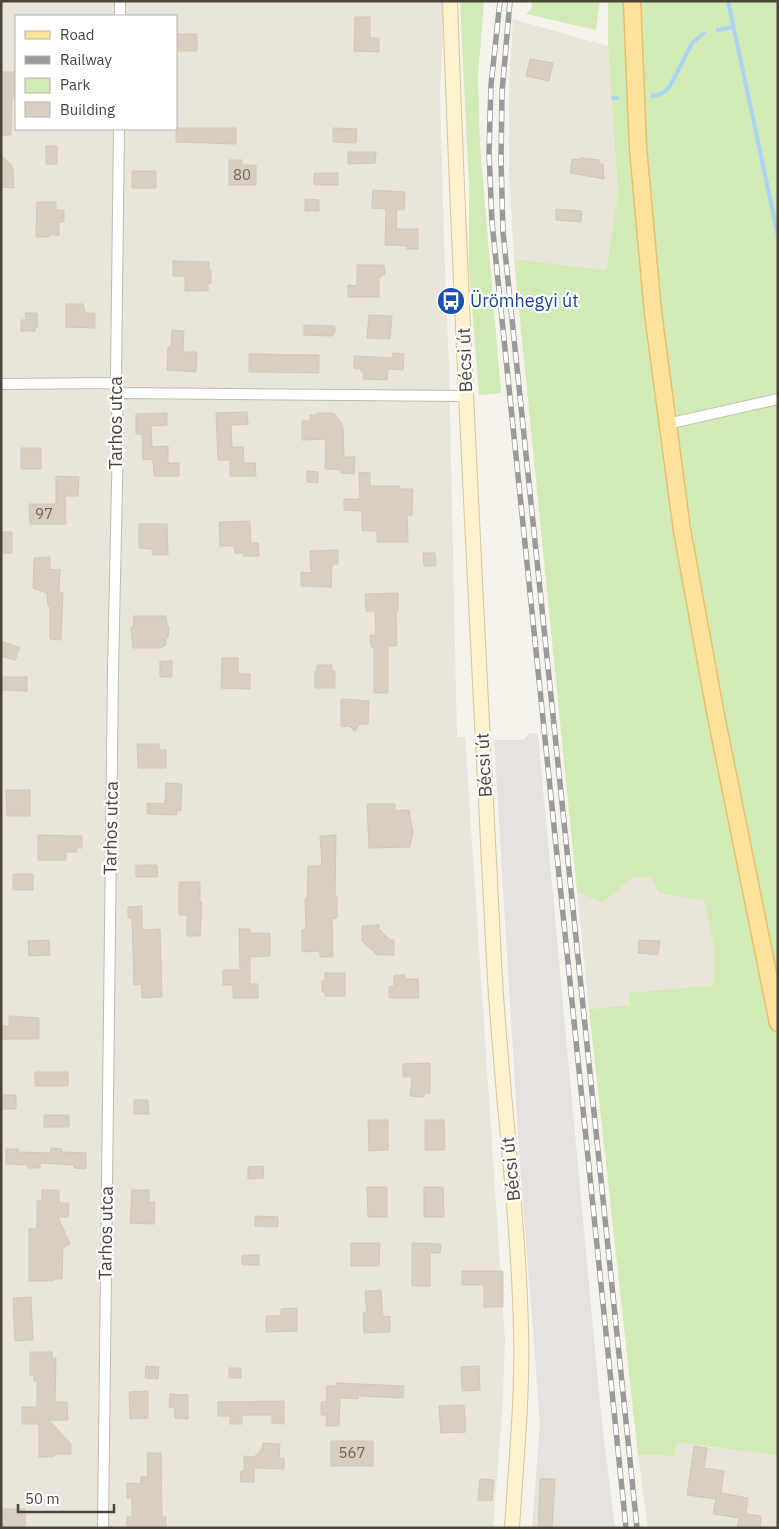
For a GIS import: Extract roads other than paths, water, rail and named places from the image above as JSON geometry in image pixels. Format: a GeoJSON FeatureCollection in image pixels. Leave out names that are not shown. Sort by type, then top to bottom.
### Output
{"type":"FeatureCollection","features":[{"type":"Feature","properties":{"kind":"main road"},"geometry":{"type":"LineString","coordinates":[[632,1],[638,148],[653,313],[682,530],[716,716],[778,1023]]}},
{"type":"Feature","properties":{"kind":"street"},"geometry":{"type":"LineString","coordinates":[[120,1],[120,15]]}},
{"type":"Feature","properties":{"kind":"street","name":"Bécsi út"},"geometry":{"type":"LineString","coordinates":[[450,1],[466,396],[497,1027],[516,1223],[521,1322],[519,1431],[512,1528]]}},
{"type":"Feature","properties":{"kind":"street","name":"Tarhos utca"},"geometry":{"type":"LineString","coordinates":[[103,1528],[113,671],[118,438],[116,388],[119,130]]}},
{"type":"Feature","properties":{"kind":"street"},"geometry":{"type":"LineString","coordinates":[[1,384],[110,383],[122,393],[466,396]]}},
{"type":"Feature","properties":{"kind":"street"},"geometry":{"type":"LineString","coordinates":[[667,424],[778,399]]}},
{"type":"Feature","properties":{"kind":"waterway"},"geometry":{"type":"LineString","coordinates":[[728,1],[778,236]]}},
{"type":"Feature","properties":{"kind":"waterway"},"geometry":{"type":"LineString","coordinates":[[718,30],[733,27]]}},
{"type":"Feature","properties":{"kind":"waterway"},"geometry":{"type":"LineString","coordinates":[[652,96],[662,93],[670,86],[692,43],[704,33]]}},
{"type":"Feature","properties":{"kind":"railway"},"geometry":{"type":"LineString","coordinates":[[500,1],[491,85],[489,152],[492,222],[626,1528]]}},
{"type":"Feature","properties":{"kind":"railway"},"geometry":{"type":"LineString","coordinates":[[510,1],[502,92],[503,232],[637,1528]]}},
{"type":"Feature","properties":{"kind":"place","name":"Ürömhegyi út"},"geometry":{"type":"Point","coordinates":[451,301]}}]}
